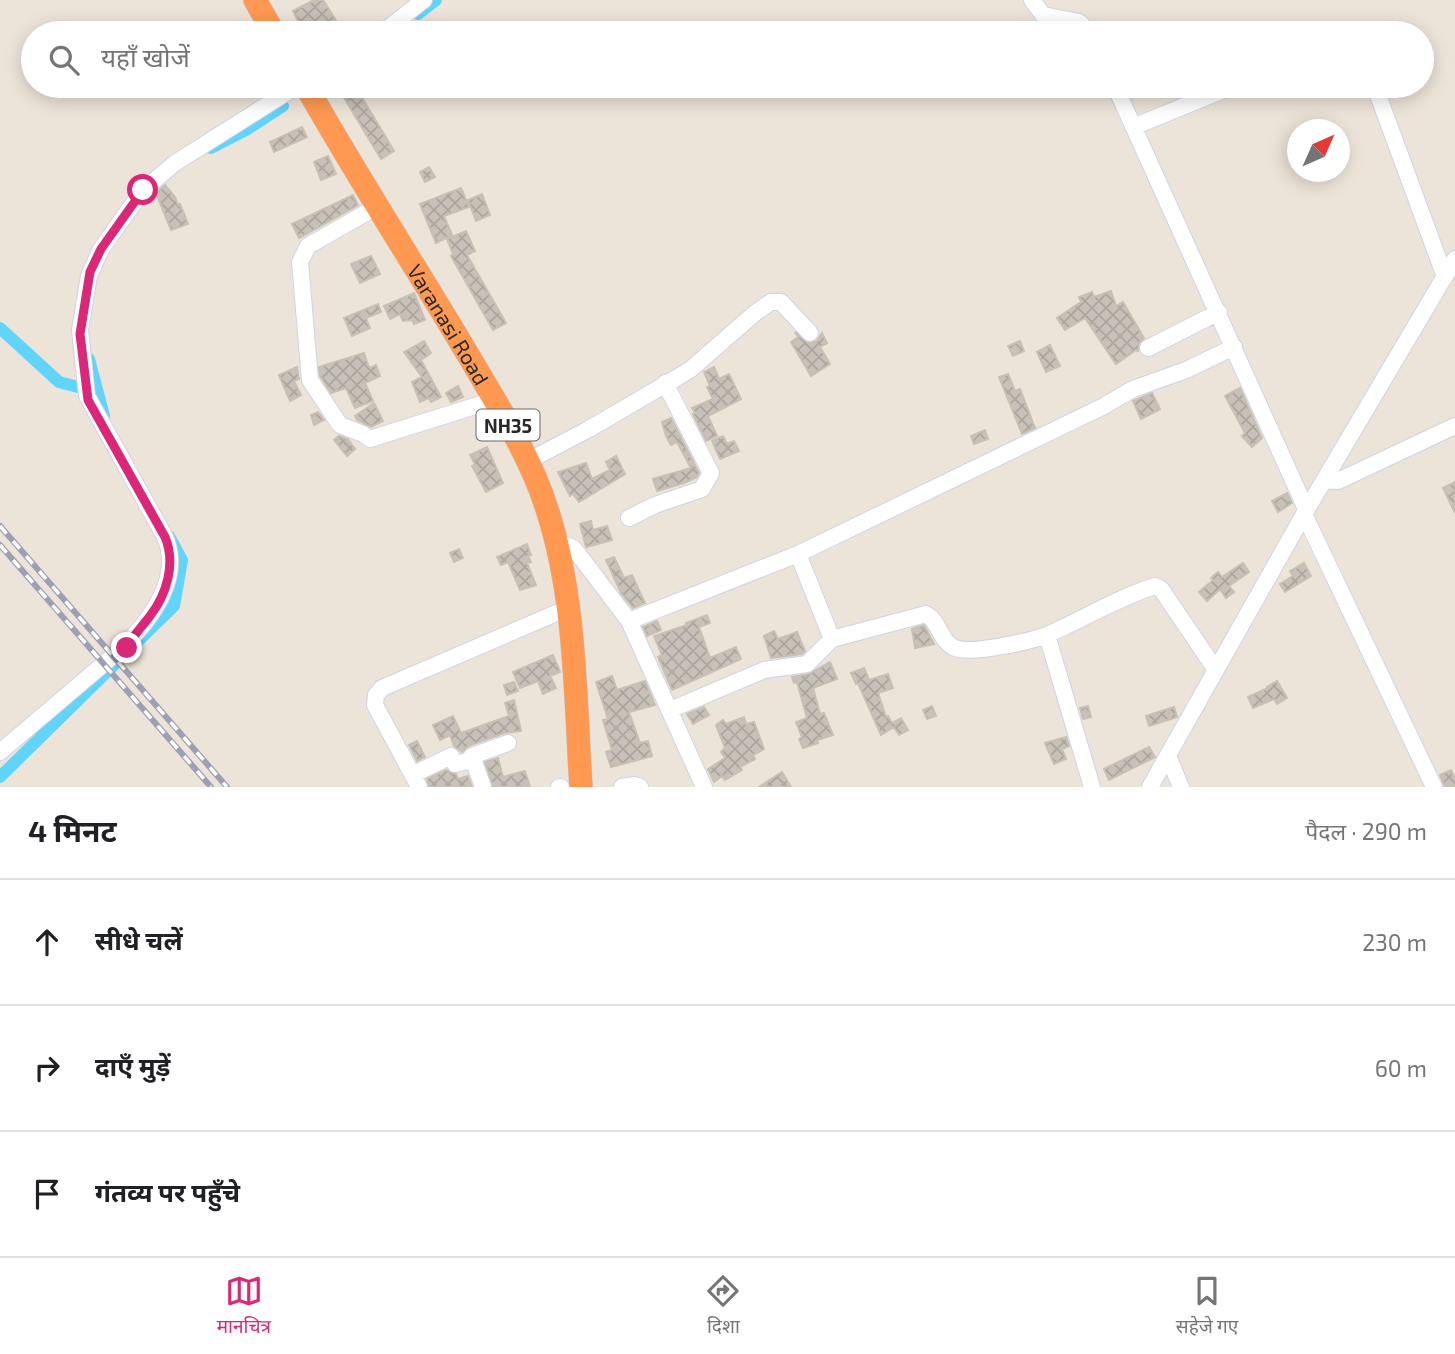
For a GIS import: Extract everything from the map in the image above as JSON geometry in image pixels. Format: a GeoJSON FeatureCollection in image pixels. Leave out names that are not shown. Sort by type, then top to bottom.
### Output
{"type":"FeatureCollection","features":[{"type":"Feature","properties":{"kind":"highway"},"geometry":{"type":"LineString","coordinates":[[255,0],[267,21]]}},
{"type":"Feature","properties":{"kind":"highway","name":"Varanasi Road"},"geometry":{"type":"LineString","coordinates":[[313,98],[494,400],[528,461],[547,507],[568,608],[581,787]]}},
{"type":"Feature","properties":{"kind":"street"},"geometry":{"type":"LineString","coordinates":[[397,21],[424,0]]}},
{"type":"Feature","properties":{"kind":"street"},"geometry":{"type":"LineString","coordinates":[[1032,0],[1042,15],[1074,21]]}},
{"type":"Feature","properties":{"kind":"street"},"geometry":{"type":"LineString","coordinates":[[0,752],[113,656],[127,648],[132,637],[153,613],[167,580],[171,553],[165,537],[86,390],[80,330],[86,284],[101,249],[143,190],[175,163],[278,98]]}},
{"type":"Feature","properties":{"kind":"street"},"geometry":{"type":"LineString","coordinates":[[1120,98],[1219,312],[1305,511],[1434,787]]}},
{"type":"Feature","properties":{"kind":"street"},"geometry":{"type":"LineString","coordinates":[[1133,127],[1204,98]]}},
{"type":"Feature","properties":{"kind":"street"},"geometry":{"type":"LineString","coordinates":[[1379,98],[1445,277]]}},
{"type":"Feature","properties":{"kind":"street"},"geometry":{"type":"LineString","coordinates":[[378,206],[308,246],[303,253],[300,262],[310,380],[340,425],[370,439],[494,400]]}},
{"type":"Feature","properties":{"kind":"street"},"geometry":{"type":"LineString","coordinates":[[1150,787],[1305,511],[1455,259]]}},
{"type":"Feature","properties":{"kind":"street"},"geometry":{"type":"LineString","coordinates":[[528,461],[589,429],[691,369],[771,302],[781,302],[810,333]]}},
{"type":"Feature","properties":{"kind":"street"},"geometry":{"type":"LineString","coordinates":[[1148,348],[1219,312]]}},
{"type":"Feature","properties":{"kind":"street"},"geometry":{"type":"LineString","coordinates":[[629,621],[798,554],[1104,407],[1133,388],[1186,370],[1234,346]]}},
{"type":"Feature","properties":{"kind":"street"},"geometry":{"type":"LineString","coordinates":[[629,518],[655,505],[702,489],[711,474],[666,383]]}},
{"type":"Feature","properties":{"kind":"street"},"geometry":{"type":"LineString","coordinates":[[1324,480],[1338,481],[1455,426]]}},
{"type":"Feature","properties":{"kind":"street"},"geometry":{"type":"LineString","coordinates":[[556,541],[573,548],[629,621],[704,787]]}},
{"type":"Feature","properties":{"kind":"street"},"geometry":{"type":"LineString","coordinates":[[798,554],[832,639]]}},
{"type":"Feature","properties":{"kind":"street"},"geometry":{"type":"LineString","coordinates":[[670,710],[764,670],[807,664],[832,639],[926,614],[931,617],[950,645],[962,650],[1000,647],[1047,635],[1155,586],[1161,589],[1216,670]]}},
{"type":"Feature","properties":{"kind":"street"},"geometry":{"type":"LineString","coordinates":[[508,743],[472,756],[468,761],[455,764],[451,757],[416,780],[375,705],[376,695],[382,688],[568,608]]}},
{"type":"Feature","properties":{"kind":"street"},"geometry":{"type":"LineString","coordinates":[[1047,635],[1092,787]]}},
{"type":"Feature","properties":{"kind":"street"},"geometry":{"type":"LineString","coordinates":[[1168,755],[1181,787]]}},
{"type":"Feature","properties":{"kind":"street"},"geometry":{"type":"LineString","coordinates":[[472,756],[483,787]]}},
{"type":"Feature","properties":{"kind":"street"},"geometry":{"type":"LineString","coordinates":[[622,787],[640,787]]}},
{"type":"Feature","properties":{"kind":"building"},"geometry":{"type":"Polygon","coordinates":[[[314,0],[323,0],[336,21],[298,21],[293,11],[314,0]]]}},
{"type":"Feature","properties":{"kind":"building"},"geometry":{"type":"Polygon","coordinates":[[[344,98],[362,98],[394,151],[381,159],[344,98]]]}},
{"type":"Feature","properties":{"kind":"building"},"geometry":{"type":"Polygon","coordinates":[[[302,127],[307,137],[274,152],[270,142],[302,127]]]}},
{"type":"Feature","properties":{"kind":"building"},"geometry":{"type":"Polygon","coordinates":[[[328,156],[336,174],[321,180],[314,162],[328,156]]]}},
{"type":"Feature","properties":{"kind":"building"},"geometry":{"type":"Polygon","coordinates":[[[429,167],[435,177],[425,182],[420,172],[429,167]]]}},
{"type":"Feature","properties":{"kind":"building"},"geometry":{"type":"Polygon","coordinates":[[[165,185],[178,205],[180,204],[188,224],[171,230],[156,193],[165,185]]]}},
{"type":"Feature","properties":{"kind":"building"},"geometry":{"type":"Polygon","coordinates":[[[461,188],[469,207],[444,216],[452,235],[436,243],[420,204],[461,188]]]}},
{"type":"Feature","properties":{"kind":"building"},"geometry":{"type":"Polygon","coordinates":[[[482,194],[490,215],[476,221],[468,200],[482,194]]]}},
{"type":"Feature","properties":{"kind":"building"},"geometry":{"type":"Polygon","coordinates":[[[353,195],[358,205],[299,238],[292,224],[353,195]]]}},
{"type":"Feature","properties":{"kind":"building"},"geometry":{"type":"Polygon","coordinates":[[[466,231],[475,251],[467,255],[506,323],[493,330],[451,256],[453,254],[447,239],[466,231]]]}},
{"type":"Feature","properties":{"kind":"building"},"geometry":{"type":"Polygon","coordinates":[[[371,256],[380,274],[360,283],[351,264],[371,256]]]}},
{"type":"Feature","properties":{"kind":"building"},"geometry":{"type":"Polygon","coordinates":[[[1111,291],[1116,306],[1123,302],[1144,338],[1139,343],[1138,351],[1116,364],[1085,318],[1065,330],[1057,318],[1081,302],[1079,297],[1092,292],[1094,297],[1111,291]]]}},
{"type":"Feature","properties":{"kind":"building"},"geometry":{"type":"Polygon","coordinates":[[[414,293],[425,320],[414,324],[412,320],[403,321],[400,314],[390,319],[384,306],[414,293]]]}},
{"type":"Feature","properties":{"kind":"building"},"geometry":{"type":"Polygon","coordinates":[[[378,304],[381,312],[366,318],[370,328],[352,336],[344,318],[378,304]]]}},
{"type":"Feature","properties":{"kind":"building"},"geometry":{"type":"Polygon","coordinates":[[[795,332],[808,343],[817,341],[822,333],[827,343],[820,347],[830,364],[811,376],[791,342],[798,337],[795,332]]]}},
{"type":"Feature","properties":{"kind":"building"},"geometry":{"type":"Polygon","coordinates":[[[424,341],[431,353],[421,360],[441,397],[431,402],[429,398],[420,402],[412,382],[422,377],[404,352],[424,341]]]}},
{"type":"Feature","properties":{"kind":"building"},"geometry":{"type":"Polygon","coordinates":[[[1020,341],[1024,351],[1013,356],[1008,346],[1020,341]]]}},
{"type":"Feature","properties":{"kind":"building"},"geometry":{"type":"Polygon","coordinates":[[[1050,345],[1060,366],[1046,372],[1037,352],[1050,345]]]}},
{"type":"Feature","properties":{"kind":"building"},"geometry":{"type":"Polygon","coordinates":[[[364,353],[370,368],[376,365],[380,376],[365,383],[373,401],[355,408],[346,388],[331,393],[320,376],[319,367],[364,353]]]}},
{"type":"Feature","properties":{"kind":"building"},"geometry":{"type":"Polygon","coordinates":[[[297,367],[299,379],[294,381],[301,395],[290,401],[279,375],[297,367]]]}},
{"type":"Feature","properties":{"kind":"building"},"geometry":{"type":"Polygon","coordinates":[[[714,367],[719,379],[729,374],[741,399],[708,416],[717,436],[706,441],[692,408],[713,399],[704,372],[714,367]]]}},
{"type":"Feature","properties":{"kind":"building"},"geometry":{"type":"Polygon","coordinates":[[[1008,374],[1015,391],[1020,389],[1035,428],[1022,434],[999,377],[1008,374]]]}},
{"type":"Feature","properties":{"kind":"building"},"geometry":{"type":"Polygon","coordinates":[[[458,386],[463,397],[451,402],[446,393],[458,386]]]}},
{"type":"Feature","properties":{"kind":"building"},"geometry":{"type":"Polygon","coordinates":[[[1240,388],[1262,438],[1252,447],[1242,436],[1245,433],[1225,396],[1240,388]]]}},
{"type":"Feature","properties":{"kind":"building"},"geometry":{"type":"Polygon","coordinates":[[[1152,393],[1160,409],[1141,419],[1133,401],[1152,393]]]}},
{"type":"Feature","properties":{"kind":"building"},"geometry":{"type":"Polygon","coordinates":[[[374,403],[383,421],[371,427],[357,420],[355,416],[374,403]]]}},
{"type":"Feature","properties":{"kind":"building"},"geometry":{"type":"Polygon","coordinates":[[[318,412],[324,420],[314,425],[311,415],[318,412]]]}},
{"type":"Feature","properties":{"kind":"building"},"geometry":{"type":"Polygon","coordinates":[[[671,418],[699,473],[697,477],[684,483],[657,491],[653,479],[691,468],[677,442],[671,445],[666,436],[662,422],[671,418]]]}},
{"type":"Feature","properties":{"kind":"building"},"geometry":{"type":"Polygon","coordinates":[[[985,430],[988,439],[974,444],[971,436],[985,430]]]}},
{"type":"Feature","properties":{"kind":"building"},"geometry":{"type":"Polygon","coordinates":[[[339,436],[348,439],[355,449],[347,456],[334,440],[339,436]]]}},
{"type":"Feature","properties":{"kind":"building"},"geometry":{"type":"Polygon","coordinates":[[[723,436],[727,444],[734,441],[739,451],[720,459],[712,441],[723,436]]]}},
{"type":"Feature","properties":{"kind":"building"},"geometry":{"type":"Polygon","coordinates":[[[487,447],[503,483],[486,492],[472,466],[475,464],[470,455],[487,447]]]}},
{"type":"Feature","properties":{"kind":"building"},"geometry":{"type":"Polygon","coordinates":[[[616,456],[625,474],[579,502],[573,494],[570,496],[558,472],[586,463],[592,479],[610,470],[606,462],[616,456]]]}},
{"type":"Feature","properties":{"kind":"building"},"geometry":{"type":"Polygon","coordinates":[[[1455,482],[1455,513],[1443,488],[1455,482]]]}},
{"type":"Feature","properties":{"kind":"building"},"geometry":{"type":"Polygon","coordinates":[[[1287,493],[1292,503],[1278,512],[1272,501],[1287,493]]]}},
{"type":"Feature","properties":{"kind":"building"},"geometry":{"type":"Polygon","coordinates":[[[591,521],[593,530],[607,526],[612,540],[586,547],[580,524],[591,521]]]}},
{"type":"Feature","properties":{"kind":"building"},"geometry":{"type":"Polygon","coordinates":[[[527,544],[531,562],[527,563],[536,585],[520,590],[508,562],[501,565],[497,557],[527,544]]]}},
{"type":"Feature","properties":{"kind":"building"},"geometry":{"type":"Polygon","coordinates":[[[459,549],[463,558],[454,562],[450,553],[459,549]]]}},
{"type":"Feature","properties":{"kind":"building"},"geometry":{"type":"Polygon","coordinates":[[[614,557],[624,578],[632,575],[645,603],[633,608],[621,593],[606,560],[614,557]]]}},
{"type":"Feature","properties":{"kind":"building"},"geometry":{"type":"Polygon","coordinates":[[[1243,563],[1249,572],[1229,586],[1234,592],[1226,598],[1220,589],[1207,601],[1199,592],[1218,572],[1222,577],[1243,563]]]}},
{"type":"Feature","properties":{"kind":"building"},"geometry":{"type":"Polygon","coordinates":[[[1304,563],[1311,576],[1285,592],[1280,584],[1293,576],[1290,571],[1304,563]]]}},
{"type":"Feature","properties":{"kind":"building"},"geometry":{"type":"Polygon","coordinates":[[[707,615],[710,623],[699,627],[710,658],[736,647],[741,659],[672,690],[658,657],[662,655],[654,636],[707,615]]]}},
{"type":"Feature","properties":{"kind":"building"},"geometry":{"type":"Polygon","coordinates":[[[657,621],[661,630],[647,636],[643,627],[657,621]]]}},
{"type":"Feature","properties":{"kind":"building"},"geometry":{"type":"Polygon","coordinates":[[[924,625],[934,644],[915,648],[912,629],[924,625]]]}},
{"type":"Feature","properties":{"kind":"building"},"geometry":{"type":"Polygon","coordinates":[[[774,631],[778,639],[797,632],[805,651],[802,654],[771,658],[764,636],[774,631]]]}},
{"type":"Feature","properties":{"kind":"building"},"geometry":{"type":"Polygon","coordinates":[[[553,655],[560,672],[550,676],[556,688],[543,694],[538,681],[520,688],[513,672],[553,655]]]}},
{"type":"Feature","properties":{"kind":"building"},"geometry":{"type":"Polygon","coordinates":[[[830,662],[837,679],[813,688],[820,714],[824,713],[833,735],[803,748],[796,722],[807,718],[797,682],[794,683],[792,677],[809,674],[830,662]]]}},
{"type":"Feature","properties":{"kind":"building"},"geometry":{"type":"Polygon","coordinates":[[[864,668],[869,680],[888,674],[893,688],[878,693],[886,717],[888,716],[892,723],[901,718],[908,730],[899,735],[894,727],[881,735],[851,673],[864,668]]]}},
{"type":"Feature","properties":{"kind":"building"},"geometry":{"type":"Polygon","coordinates":[[[612,676],[617,690],[645,681],[655,705],[629,712],[640,743],[648,741],[652,756],[611,767],[606,752],[612,750],[603,720],[608,719],[596,682],[612,676]]]}},
{"type":"Feature","properties":{"kind":"building"},"geometry":{"type":"Polygon","coordinates":[[[1277,681],[1287,698],[1277,704],[1274,699],[1253,708],[1248,697],[1277,681]]]}},
{"type":"Feature","properties":{"kind":"building"},"geometry":{"type":"Polygon","coordinates":[[[514,682],[518,691],[507,695],[504,685],[514,682]]]}},
{"type":"Feature","properties":{"kind":"building"},"geometry":{"type":"Polygon","coordinates":[[[514,700],[521,731],[504,733],[468,746],[462,752],[454,746],[450,735],[440,740],[433,725],[453,716],[461,733],[509,716],[505,703],[514,700]]]}},
{"type":"Feature","properties":{"kind":"building"},"geometry":{"type":"Polygon","coordinates":[[[932,706],[936,716],[927,719],[923,710],[932,706]]]}},
{"type":"Feature","properties":{"kind":"building"},"geometry":{"type":"Polygon","coordinates":[[[1088,706],[1091,717],[1083,719],[1080,708],[1088,706]]]}},
{"type":"Feature","properties":{"kind":"building"},"geometry":{"type":"Polygon","coordinates":[[[704,707],[709,715],[693,724],[687,714],[704,707]]]}},
{"type":"Feature","properties":{"kind":"building"},"geometry":{"type":"Polygon","coordinates":[[[1174,707],[1177,717],[1149,726],[1146,716],[1174,707]]]}},
{"type":"Feature","properties":{"kind":"building"},"geometry":{"type":"Polygon","coordinates":[[[744,717],[746,724],[754,722],[764,749],[753,755],[755,759],[740,767],[742,770],[725,780],[722,776],[714,782],[708,769],[725,758],[721,752],[725,748],[716,725],[723,720],[726,724],[744,717]]]}},
{"type":"Feature","properties":{"kind":"building"},"geometry":{"type":"Polygon","coordinates":[[[1066,737],[1069,746],[1062,749],[1066,759],[1054,764],[1045,743],[1066,737]]]}},
{"type":"Feature","properties":{"kind":"building"},"geometry":{"type":"Polygon","coordinates":[[[417,741],[425,757],[417,761],[409,745],[417,741]]]}},
{"type":"Feature","properties":{"kind":"building"},"geometry":{"type":"Polygon","coordinates":[[[1149,747],[1155,757],[1109,780],[1104,769],[1149,747]]]}},
{"type":"Feature","properties":{"kind":"building"},"geometry":{"type":"Polygon","coordinates":[[[498,758],[503,777],[525,771],[530,787],[493,787],[485,762],[498,758]]]}},
{"type":"Feature","properties":{"kind":"building"},"geometry":{"type":"Polygon","coordinates":[[[446,770],[456,774],[458,779],[468,776],[472,787],[429,787],[427,779],[446,770]]]}},
{"type":"Feature","properties":{"kind":"building"},"geometry":{"type":"Polygon","coordinates":[[[1451,770],[1455,787],[1445,787],[1440,775],[1451,770]]]}},
{"type":"Feature","properties":{"kind":"building"},"geometry":{"type":"Polygon","coordinates":[[[782,772],[791,787],[759,787],[782,772]]]}},
{"type":"Feature","properties":{"kind":"waterway"},"geometry":{"type":"LineString","coordinates":[[418,14],[436,0]]}},
{"type":"Feature","properties":{"kind":"waterway"},"geometry":{"type":"LineString","coordinates":[[211,148],[283,106]]}},
{"type":"Feature","properties":{"kind":"waterway"},"geometry":{"type":"LineString","coordinates":[[0,328],[59,382],[93,391]]}},
{"type":"Feature","properties":{"kind":"waterway"},"geometry":{"type":"LineString","coordinates":[[89,359],[104,416]]}},
{"type":"Feature","properties":{"kind":"waterway"},"geometry":{"type":"LineString","coordinates":[[135,644],[174,606],[182,560],[169,536]]}},
{"type":"Feature","properties":{"kind":"waterway"},"geometry":{"type":"LineString","coordinates":[[0,777],[122,657]]}},
{"type":"Feature","properties":{"kind":"railway"},"geometry":{"type":"LineString","coordinates":[[0,526],[227,787]]}},
{"type":"Feature","properties":{"kind":"railway"},"geometry":{"type":"LineString","coordinates":[[0,545],[211,787]]}},
{"type":"Feature","properties":{"kind":"route"},"geometry":{"type":"LineString","coordinates":[[127,648],[132,637],[158,605],[170,568],[171,553],[165,537],[88,400],[80,330],[90,272],[101,249],[143,190]]}}]}
